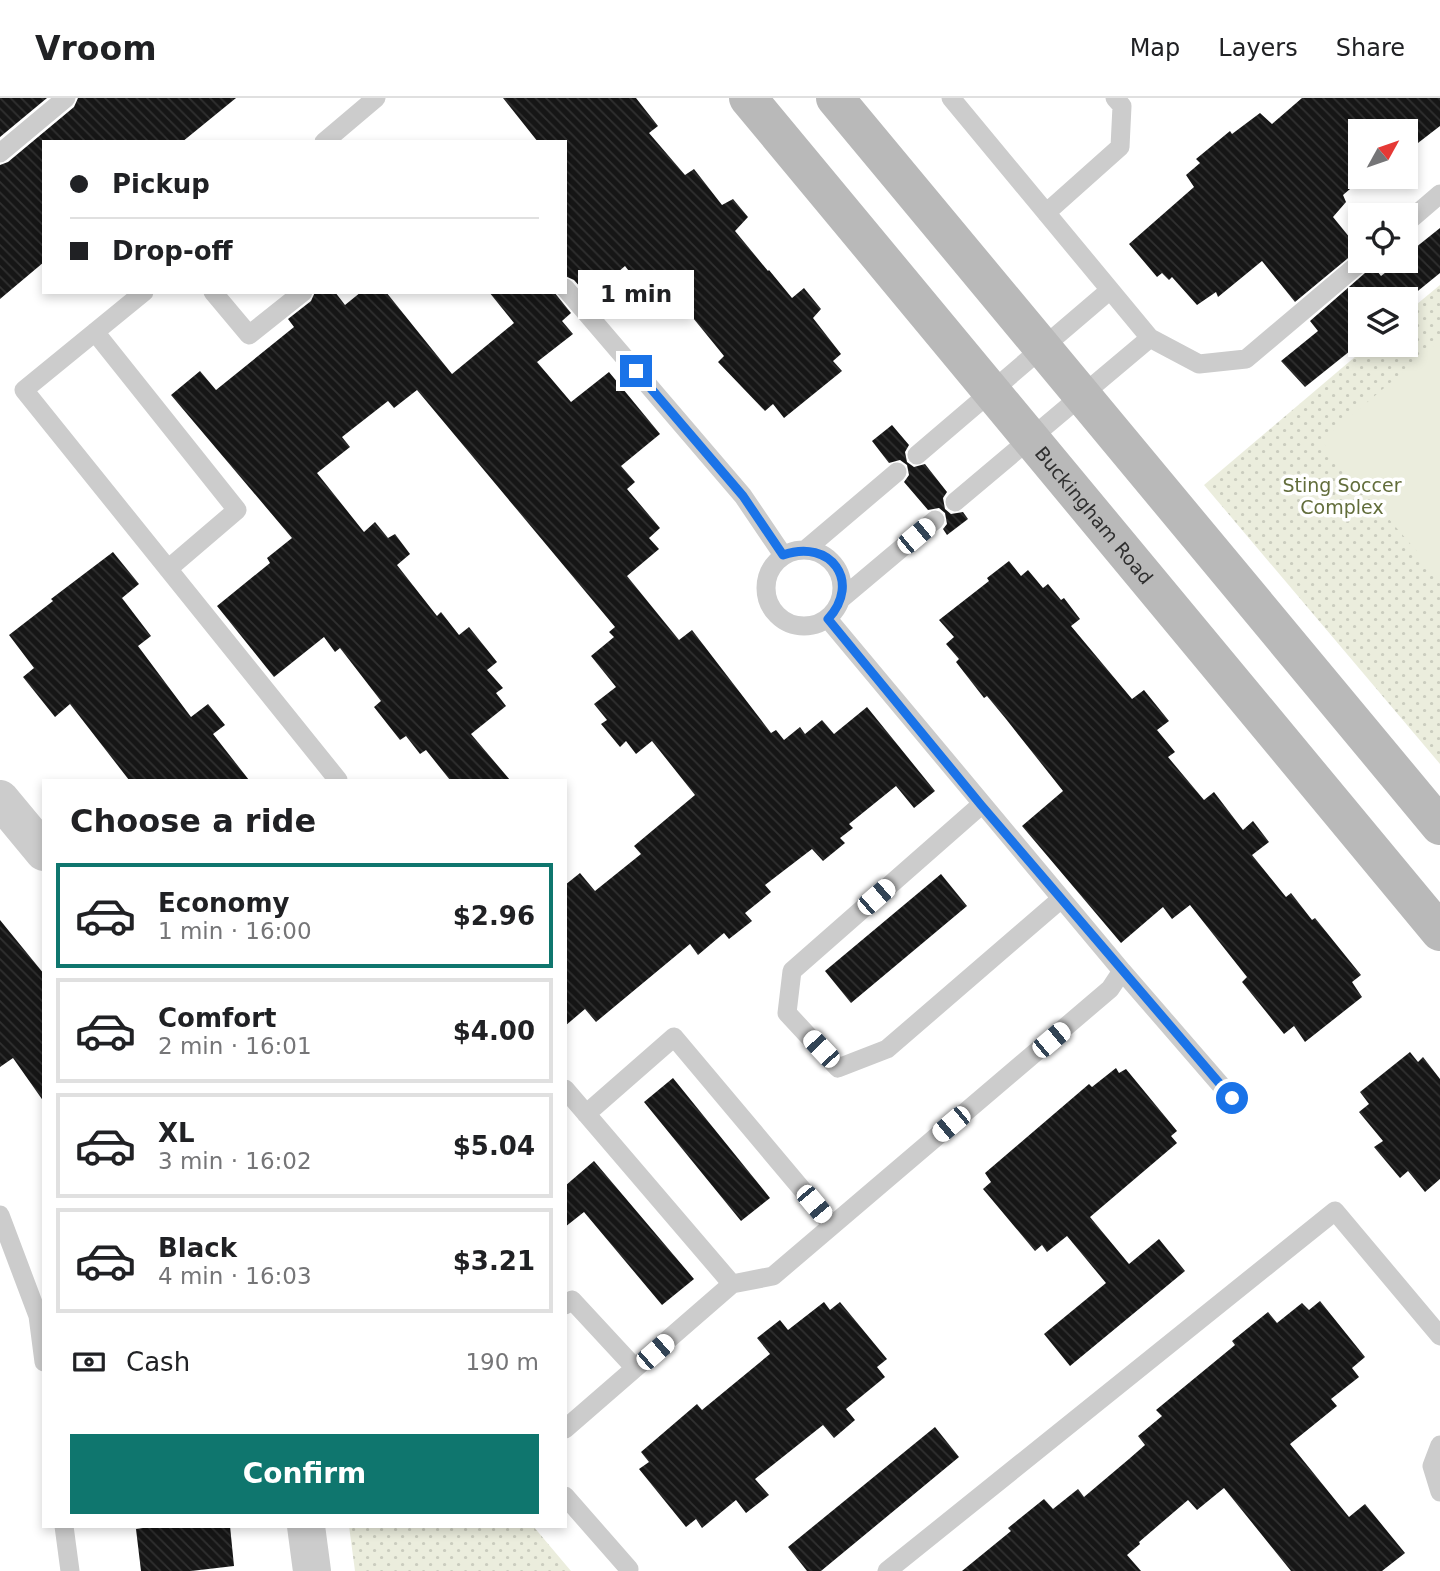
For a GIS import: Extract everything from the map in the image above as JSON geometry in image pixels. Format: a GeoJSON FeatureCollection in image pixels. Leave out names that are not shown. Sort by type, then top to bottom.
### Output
{"type":"FeatureCollection","features":[{"type":"Feature","properties":{"kind":"street","name":"Buckingham Road"},"geometry":{"type":"LineString","coordinates":[[748,98],[1440,932]]}},
{"type":"Feature","properties":{"kind":"street"},"geometry":{"type":"LineString","coordinates":[[835,98],[1440,825]]}},
{"type":"Feature","properties":{"kind":"street"},"geometry":{"type":"LineString","coordinates":[[0,799],[42,850]]}},
{"type":"Feature","properties":{"kind":"street"},"geometry":{"type":"LineString","coordinates":[[306,1528],[312,1571]]}},
{"type":"Feature","properties":{"kind":"lane"},"geometry":{"type":"LineString","coordinates":[[0,153],[66,98]]}},
{"type":"Feature","properties":{"kind":"lane"},"geometry":{"type":"LineString","coordinates":[[326,140],[376,98]]}},
{"type":"Feature","properties":{"kind":"lane"},"geometry":{"type":"LineString","coordinates":[[951,98],[1150,338],[1199,364],[1246,359],[1348,273]]}},
{"type":"Feature","properties":{"kind":"lane"},"geometry":{"type":"LineString","coordinates":[[1046,213],[1120,148],[1122,106],[1115,98]]}},
{"type":"Feature","properties":{"kind":"lane"},"geometry":{"type":"LineString","coordinates":[[1418,213],[1440,194]]}},
{"type":"Feature","properties":{"kind":"lane"},"geometry":{"type":"LineString","coordinates":[[567,290],[743,496],[783,555]]}},
{"type":"Feature","properties":{"kind":"lane"},"geometry":{"type":"LineString","coordinates":[[917,455],[1110,290]]}},
{"type":"Feature","properties":{"kind":"lane"},"geometry":{"type":"LineString","coordinates":[[142,294],[24,390],[337,779]]}},
{"type":"Feature","properties":{"kind":"lane"},"geometry":{"type":"LineString","coordinates":[[215,294],[249,335],[300,294]]}},
{"type":"Feature","properties":{"kind":"lane"},"geometry":{"type":"LineString","coordinates":[[95,332],[237,510],[168,569]]}},
{"type":"Feature","properties":{"kind":"lane"},"geometry":{"type":"LineString","coordinates":[[955,502],[1150,338]]}},
{"type":"Feature","properties":{"kind":"lane"},"geometry":{"type":"LineString","coordinates":[[805,550],[897,472]]}},
{"type":"Feature","properties":{"kind":"lane"},"geometry":{"type":"LineString","coordinates":[[841,599],[935,520]]}},
{"type":"Feature","properties":{"kind":"lane"},"geometry":{"type":"LineString","coordinates":[[805,550],[823,554],[833,563],[840,573],[843,586],[836,610],[828,619],[804,627],[781,619],[771,608],[765,594],[766,579],[773,565],[783,555],[805,550]]}},
{"type":"Feature","properties":{"kind":"lane"},"geometry":{"type":"LineString","coordinates":[[828,619],[981,805],[1232,1098]]}},
{"type":"Feature","properties":{"kind":"lane"},"geometry":{"type":"LineString","coordinates":[[981,805],[792,971],[787,1013],[838,1068],[887,1049],[1061,899]]}},
{"type":"Feature","properties":{"kind":"lane"},"geometry":{"type":"LineString","coordinates":[[567,1427],[732,1284],[772,1276],[1110,989],[1122,971]]}},
{"type":"Feature","properties":{"kind":"lane"},"geometry":{"type":"LineString","coordinates":[[586,1114],[674,1037],[832,1225]]}},
{"type":"Feature","properties":{"kind":"lane"},"geometry":{"type":"LineString","coordinates":[[567,1091],[732,1284]]}},
{"type":"Feature","properties":{"kind":"lane"},"geometry":{"type":"LineString","coordinates":[[887,1571],[1335,1211],[1440,1336]]}},
{"type":"Feature","properties":{"kind":"lane"},"geometry":{"type":"LineString","coordinates":[[0,1214],[38,1316],[42,1347]]}},
{"type":"Feature","properties":{"kind":"lane"},"geometry":{"type":"LineString","coordinates":[[567,1304],[572,1300],[635,1368]]}},
{"type":"Feature","properties":{"kind":"lane"},"geometry":{"type":"LineString","coordinates":[[1440,1445],[1432,1466],[1440,1492]]}},
{"type":"Feature","properties":{"kind":"lane"},"geometry":{"type":"LineString","coordinates":[[567,1498],[629,1569]]}},
{"type":"Feature","properties":{"kind":"lane"},"geometry":{"type":"LineString","coordinates":[[64,1528],[70,1571]]}},
{"type":"Feature","properties":{"kind":"green space","name":"Sting Soccer Complex"},"geometry":{"type":"Polygon","coordinates":[[[1440,285],[1440,764],[1204,485],[1355,357],[1418,357],[1418,303],[1440,285]]]}},
{"type":"Feature","properties":{"kind":"green space"},"geometry":{"type":"Polygon","coordinates":[[[1440,341],[1440,578],[1321,441],[1440,341]]]}},
{"type":"Feature","properties":{"kind":"green space"},"geometry":{"type":"Polygon","coordinates":[[[349,1528],[535,1528],[571,1571],[355,1571],[349,1528]]]}},
{"type":"Feature","properties":{"kind":"building"},"geometry":{"type":"Polygon","coordinates":[[[0,98],[47,98],[0,137],[0,98]]]}},
{"type":"Feature","properties":{"kind":"building"},"geometry":{"type":"Polygon","coordinates":[[[78,98],[236,98],[184,140],[42,140],[42,264],[0,299],[0,165],[8,162],[74,107],[78,98]]]}},
{"type":"Feature","properties":{"kind":"building"},"geometry":{"type":"Polygon","coordinates":[[[503,98],[636,98],[658,126],[649,133],[685,175],[694,169],[722,205],[733,199],[748,217],[735,231],[768,271],[792,298],[804,288],[821,309],[813,318],[841,354],[833,361],[842,371],[784,418],[773,404],[765,411],[718,362],[724,356],[667,286],[650,298],[625,266],[589,297],[574,280],[567,277],[567,140],[536,140],[503,98]]]}},
{"type":"Feature","properties":{"kind":"building"},"geometry":{"type":"Polygon","coordinates":[[[1302,98],[1440,98],[1440,126],[1418,143],[1418,119],[1348,119],[1350,189],[1343,195],[1346,202],[1333,217],[1348,235],[1348,258],[1295,302],[1262,261],[1218,297],[1216,292],[1197,305],[1172,277],[1169,280],[1162,273],[1157,277],[1129,244],[1194,187],[1186,175],[1200,163],[1196,159],[1230,131],[1232,134],[1260,113],[1272,124],[1302,98]]]}},
{"type":"Feature","properties":{"kind":"building"},"geometry":{"type":"Polygon","coordinates":[[[1440,228],[1440,273],[1418,291],[1418,287],[1349,287],[1365,273],[1379,273],[1381,276],[1385,273],[1418,273],[1418,246],[1440,228]]]}},
{"type":"Feature","properties":{"kind":"building"},"geometry":{"type":"Polygon","coordinates":[[[1348,288],[1348,353],[1305,387],[1281,361],[1318,331],[1310,321],[1348,288]]]}},
{"type":"Feature","properties":{"kind":"building"},"geometry":{"type":"Polygon","coordinates":[[[314,294],[337,294],[345,305],[359,294],[388,294],[452,374],[514,323],[491,294],[556,294],[571,313],[562,321],[573,334],[537,362],[571,402],[609,372],[660,434],[621,466],[635,482],[627,489],[660,528],[649,538],[659,549],[627,576],[679,640],[692,630],[771,733],[776,730],[784,740],[800,727],[805,734],[822,720],[834,734],[867,707],[935,791],[914,808],[896,786],[849,824],[853,828],[840,838],[845,843],[823,861],[812,849],[765,885],[771,892],[745,913],[752,921],[729,939],[724,933],[698,955],[690,944],[596,1022],[585,1009],[567,1024],[567,883],[580,873],[595,891],[641,854],[634,846],[695,795],[652,741],[636,754],[626,741],[620,747],[601,724],[607,720],[594,704],[616,687],[591,656],[614,637],[609,632],[615,627],[417,390],[394,408],[388,401],[342,437],[350,447],[317,473],[364,532],[375,522],[388,538],[395,534],[410,554],[397,565],[437,616],[441,612],[459,635],[469,627],[497,662],[487,670],[503,688],[496,693],[506,706],[471,734],[509,779],[449,779],[426,750],[420,754],[406,736],[400,740],[374,707],[381,701],[340,648],[335,652],[324,637],[274,677],[217,606],[270,563],[267,558],[292,538],[171,395],[200,371],[216,390],[294,327],[288,319],[311,301],[314,294]]]}},
{"type":"Feature","properties":{"kind":"building"},"geometry":{"type":"Polygon","coordinates":[[[892,425],[909,445],[905,452],[907,462],[914,467],[925,464],[947,492],[943,498],[945,509],[951,514],[963,512],[968,519],[947,535],[943,529],[947,524],[945,513],[939,508],[928,510],[904,482],[909,475],[907,465],[900,460],[889,463],[872,441],[892,425]]]}},
{"type":"Feature","properties":{"kind":"building"},"geometry":{"type":"Polygon","coordinates":[[[113,552],[139,584],[122,598],[151,636],[138,646],[191,717],[208,704],[225,725],[213,734],[248,779],[128,779],[70,704],[55,717],[23,677],[34,668],[9,635],[53,601],[51,599],[113,552]]]}},
{"type":"Feature","properties":{"kind":"building"},"geometry":{"type":"Polygon","coordinates":[[[1009,561],[1021,576],[1028,570],[1043,588],[1048,584],[1061,600],[1064,598],[1080,619],[1071,626],[1132,699],[1144,690],[1169,721],[1157,730],[1175,752],[1168,757],[1204,800],[1214,792],[1243,830],[1253,821],[1269,842],[1252,855],[1286,897],[1291,893],[1312,920],[1315,918],[1361,975],[1352,982],[1362,997],[1305,1042],[1294,1026],[1284,1034],[1242,982],[1247,977],[1190,905],[1172,919],[1163,907],[1121,943],[1022,826],[1063,791],[987,696],[984,698],[956,662],[959,659],[946,644],[954,637],[939,620],[989,581],[987,578],[1009,561]]]}},
{"type":"Feature","properties":{"kind":"building"},"geometry":{"type":"Polygon","coordinates":[[[941,874],[967,906],[851,1003],[825,971],[941,874]]]}},
{"type":"Feature","properties":{"kind":"building"},"geometry":{"type":"Polygon","coordinates":[[[0,920],[42,972],[42,1099],[13,1058],[0,1067],[0,920]]]}},
{"type":"Feature","properties":{"kind":"building"},"geometry":{"type":"Polygon","coordinates":[[[1410,1052],[1418,1062],[1423,1057],[1440,1079],[1440,1179],[1425,1192],[1408,1171],[1400,1178],[1374,1147],[1383,1141],[1359,1112],[1369,1104],[1360,1092],[1410,1052]]]}},
{"type":"Feature","properties":{"kind":"building"},"geometry":{"type":"Polygon","coordinates":[[[1116,1068],[1119,1073],[1126,1069],[1177,1131],[1171,1136],[1177,1143],[1090,1217],[1129,1264],[1159,1239],[1185,1271],[1070,1366],[1044,1334],[1106,1283],[1067,1236],[1047,1252],[1042,1245],[1035,1251],[983,1189],[991,1182],[985,1173],[1089,1084],[1092,1087],[1116,1068]]]}},
{"type":"Feature","properties":{"kind":"building"},"geometry":{"type":"Polygon","coordinates":[[[673,1078],[770,1198],[741,1221],[644,1102],[673,1078]]]}},
{"type":"Feature","properties":{"kind":"building"},"geometry":{"type":"Polygon","coordinates":[[[594,1161],[694,1279],[662,1305],[584,1212],[567,1225],[567,1184],[594,1161]]]}},
{"type":"Feature","properties":{"kind":"building"},"geometry":{"type":"Polygon","coordinates":[[[1320,1301],[1365,1357],[1352,1368],[1359,1377],[1331,1399],[1337,1406],[1290,1444],[1349,1517],[1365,1504],[1405,1553],[1382,1571],[1291,1571],[1224,1488],[1197,1510],[1188,1500],[1139,1542],[1127,1555],[1141,1571],[962,1571],[1011,1531],[1008,1528],[1044,1499],[1053,1509],[1078,1489],[1084,1497],[1129,1459],[1145,1445],[1138,1436],[1162,1416],[1156,1410],[1235,1345],[1232,1341],[1268,1312],[1277,1323],[1302,1303],[1309,1310],[1320,1301]]]}},
{"type":"Feature","properties":{"kind":"building"},"geometry":{"type":"Polygon","coordinates":[[[824,1302],[830,1310],[840,1302],[887,1359],[877,1367],[885,1377],[846,1409],[855,1420],[834,1438],[823,1425],[755,1479],[769,1495],[746,1513],[736,1500],[702,1528],[696,1519],[686,1527],[639,1469],[649,1462],[641,1452],[697,1404],[702,1410],[770,1354],[757,1338],[780,1320],[788,1330],[824,1302]]]}},
{"type":"Feature","properties":{"kind":"building"},"geometry":{"type":"Polygon","coordinates":[[[935,1427],[959,1457],[821,1571],[807,1571],[788,1547],[935,1427]]]}},
{"type":"Feature","properties":{"kind":"building"},"geometry":{"type":"Polygon","coordinates":[[[230,1528],[234,1566],[191,1571],[141,1571],[136,1529],[230,1528]]]}},
{"type":"Feature","properties":{"kind":"route"},"geometry":{"type":"LineString","coordinates":[[636,371],[743,496],[783,555],[797,550],[810,550],[823,554],[833,563],[840,573],[843,586],[836,610],[828,619],[981,805],[1232,1098]]}}]}
